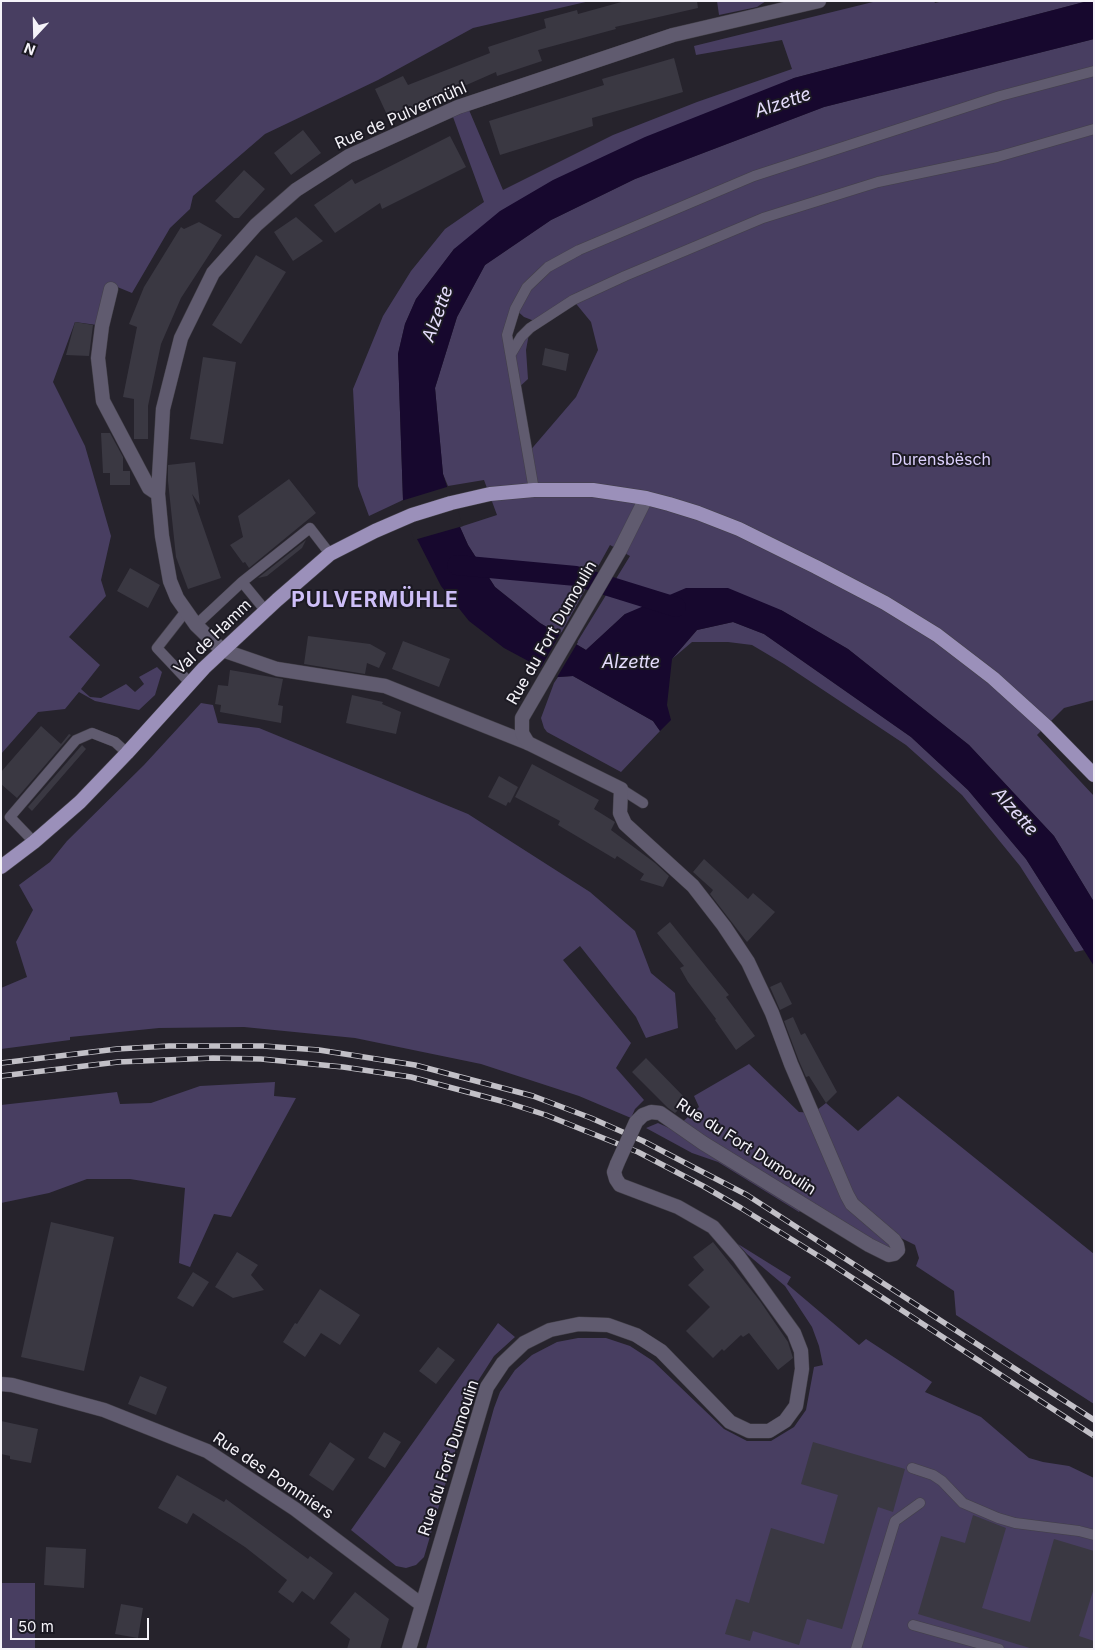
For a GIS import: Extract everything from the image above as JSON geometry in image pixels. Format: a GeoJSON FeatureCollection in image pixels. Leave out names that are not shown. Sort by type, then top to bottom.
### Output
{"type":"FeatureCollection","features":[{"type":"Feature","properties":{"kind":"main road","name":"Val de Hamm"},"geometry":{"type":"LineString","coordinates":[[1,866],[34,842],[80,802],[222,650],[330,554],[375,531],[428,510],[490,494],[534,490],[593,490],[646,498],[698,513],[739,529],[824,572],[900,612],[937,636],[993,678],[1046,726],[1094,775]]}},
{"type":"Feature","properties":{"kind":"street","name":"Rue de Pulvermühl"},"geometry":{"type":"LineString","coordinates":[[528,743],[385,686],[277,669],[222,650],[196,626],[177,598],[170,582],[162,536],[158,494],[163,409],[182,338],[213,273],[256,224],[296,190],[349,156],[458,107],[673,35],[802,3],[819,1]]}},
{"type":"Feature","properties":{"kind":"street"},"geometry":{"type":"LineString","coordinates":[[111,289],[102,326],[98,358],[104,401],[150,488],[158,494]]}},
{"type":"Feature","properties":{"kind":"street","name":"Rue du Fort Dumoulin"},"geometry":{"type":"LineString","coordinates":[[528,743],[522,733],[522,718],[620,550],[646,498]]}},
{"type":"Feature","properties":{"kind":"street"},"geometry":{"type":"LineString","coordinates":[[528,743],[620,789]]}},
{"type":"Feature","properties":{"kind":"street","name":"Rue du Fort Dumoulin"},"geometry":{"type":"LineString","coordinates":[[409,1649],[487,1387],[503,1363],[524,1343],[550,1330],[579,1324],[608,1325],[636,1334],[661,1351],[730,1422],[750,1431],[769,1431],[786,1421],[796,1406],[802,1369],[801,1351],[794,1333],[739,1257],[713,1227],[678,1207],[620,1185],[616,1179],[614,1172],[617,1164],[636,1122],[643,1115],[651,1112],[660,1113],[703,1143],[868,1245],[889,1255],[894,1254],[898,1250],[894,1240],[852,1204],[847,1195],[791,1064],[772,1013],[748,962],[724,926],[693,886],[625,824],[620,813],[620,789]]}},
{"type":"Feature","properties":{"kind":"street","name":"Rue des Pommiers"},"geometry":{"type":"LineString","coordinates":[[1,1384],[12,1385],[104,1410],[207,1451],[295,1509],[422,1605]]}},
{"type":"Feature","properties":{"kind":"lane"},"geometry":{"type":"LineString","coordinates":[[534,490],[507,335],[515,309],[527,287],[548,267],[579,250],[754,176],[1000,96],[1094,72]]}},
{"type":"Feature","properties":{"kind":"lane"},"geometry":{"type":"LineString","coordinates":[[511,354],[530,328],[573,300],[625,276],[764,218],[878,182],[997,157],[1094,129]]}},
{"type":"Feature","properties":{"kind":"lane"},"geometry":{"type":"LineString","coordinates":[[196,626],[242,582],[310,528],[330,554]]}},
{"type":"Feature","properties":{"kind":"lane"},"geometry":{"type":"LineString","coordinates":[[242,582],[265,610]]}},
{"type":"Feature","properties":{"kind":"lane"},"geometry":{"type":"LineString","coordinates":[[186,611],[157,648],[190,683]]}},
{"type":"Feature","properties":{"kind":"lane"},"geometry":{"type":"LineString","coordinates":[[34,842],[10,817],[76,740],[92,733],[115,742],[127,753]]}},
{"type":"Feature","properties":{"kind":"lane"},"geometry":{"type":"LineString","coordinates":[[620,789],[643,802]]}},
{"type":"Feature","properties":{"kind":"lane"},"geometry":{"type":"LineString","coordinates":[[912,1468],[933,1474],[963,1503],[998,1518],[1015,1523],[1079,1531],[1094,1535]]}},
{"type":"Feature","properties":{"kind":"lane"},"geometry":{"type":"LineString","coordinates":[[856,1649],[895,1521],[920,1503]]}},
{"type":"Feature","properties":{"kind":"lane"},"geometry":{"type":"LineString","coordinates":[[913,1625],[995,1648]]}},
{"type":"Feature","properties":{"kind":"green space"},"geometry":{"type":"Polygon","coordinates":[[[1,1],[590,1],[473,28],[378,80],[265,134],[193,196],[190,209],[170,228],[132,293],[110,284],[97,325],[75,322],[53,382],[85,446],[111,536],[101,580],[106,596],[69,637],[100,665],[81,689],[90,697],[101,698],[126,684],[135,692],[144,684],[139,677],[157,667],[162,672],[155,695],[139,710],[95,701],[79,692],[65,709],[38,712],[1,754],[1,1]]]}},
{"type":"Feature","properties":{"kind":"green space"},"geometry":{"type":"Polygon","coordinates":[[[717,1],[766,1],[757,7],[719,15],[717,1]]]}},
{"type":"Feature","properties":{"kind":"green space"},"geometry":{"type":"Polygon","coordinates":[[[877,1],[934,1],[935,3],[943,1],[1088,1],[794,78],[454,249],[416,299],[405,324],[398,354],[403,500],[369,516],[358,486],[353,389],[383,316],[411,271],[445,229],[484,202],[453,117],[469,110],[503,190],[613,135],[697,102],[792,69],[782,40],[696,55],[694,46],[877,1]]]}},
{"type":"Feature","properties":{"kind":"green space","name":"Durensbësch"},"geometry":{"type":"Polygon","coordinates":[[[1094,39],[1094,700],[1064,708],[1037,735],[1094,796],[1094,902],[1054,836],[969,745],[848,649],[781,610],[625,614],[586,650],[576,644],[630,556],[610,545],[560,635],[540,623],[495,587],[468,545],[460,527],[497,515],[484,480],[448,486],[443,474],[435,388],[457,317],[485,265],[551,220],[635,179],[824,107],[1094,39]],[[573,300],[537,322],[524,317],[515,309],[510,353],[530,328],[526,350],[528,379],[517,389],[528,453],[576,397],[598,350],[591,322],[573,300]]]}},
{"type":"Feature","properties":{"kind":"green space"},"geometry":{"type":"Polygon","coordinates":[[[733,622],[764,634],[911,737],[968,790],[1026,859],[1084,950],[1075,952],[1020,866],[962,795],[906,745],[752,645],[728,642],[692,642],[672,659],[697,630],[733,622]]]}},
{"type":"Feature","properties":{"kind":"green space"},"geometry":{"type":"Polygon","coordinates":[[[573,676],[653,721],[660,731],[621,772],[547,732],[544,728],[541,718],[554,683],[558,677],[573,676]]]}},
{"type":"Feature","properties":{"kind":"green space"},"geometry":{"type":"Polygon","coordinates":[[[201,703],[213,705],[218,723],[259,728],[468,814],[590,892],[635,931],[651,973],[675,993],[678,1028],[646,1038],[636,1017],[580,946],[563,960],[631,1043],[616,1068],[644,1100],[635,1109],[631,1118],[579,1096],[481,1064],[355,1038],[244,1027],[159,1028],[70,1037],[70,1040],[1,1049],[1,988],[27,977],[16,942],[33,910],[19,885],[50,862],[67,841],[144,765],[201,703]]]}},
{"type":"Feature","properties":{"kind":"green space"},"geometry":{"type":"Polygon","coordinates":[[[749,1064],[799,1112],[813,1113],[826,1103],[858,1131],[898,1096],[1094,1254],[1094,1404],[956,1315],[954,1291],[916,1266],[919,1258],[915,1245],[883,1229],[894,1254],[804,1206],[799,1212],[718,1162],[692,1153],[646,1128],[658,1123],[700,1142],[678,1126],[699,1107],[694,1096],[749,1064]]]}},
{"type":"Feature","properties":{"kind":"green space"},"geometry":{"type":"Polygon","coordinates":[[[275,1082],[274,1096],[296,1098],[231,1217],[214,1214],[190,1267],[179,1263],[185,1188],[130,1179],[87,1179],[49,1193],[1,1203],[1,1105],[117,1092],[120,1104],[151,1103],[200,1086],[275,1082]]]}},
{"type":"Feature","properties":{"kind":"green space"},"geometry":{"type":"Polygon","coordinates":[[[738,1244],[791,1277],[787,1284],[859,1345],[866,1339],[932,1382],[925,1392],[981,1417],[1029,1458],[1069,1466],[1094,1478],[1094,1649],[426,1649],[494,1408],[500,1392],[515,1370],[532,1355],[557,1342],[578,1338],[606,1338],[630,1346],[653,1361],[724,1429],[747,1441],[771,1441],[794,1427],[806,1410],[814,1367],[823,1365],[819,1346],[812,1327],[785,1286],[738,1244]]]}},
{"type":"Feature","properties":{"kind":"green space"},"geometry":{"type":"Polygon","coordinates":[[[498,1323],[515,1337],[494,1356],[478,1381],[470,1400],[424,1557],[416,1565],[406,1568],[396,1566],[351,1530],[498,1323]]]}},
{"type":"Feature","properties":{"kind":"green space"},"geometry":{"type":"Polygon","coordinates":[[[1,1583],[35,1583],[35,1649],[1,1649],[1,1583]]]}},
{"type":"Feature","properties":{"kind":"water","name":"Alzette"},"geometry":{"type":"Polygon","coordinates":[[[1094,1],[1094,39],[824,107],[635,179],[551,220],[485,265],[457,317],[435,388],[443,474],[460,527],[468,545],[495,587],[540,623],[586,650],[625,614],[686,588],[728,588],[781,610],[848,649],[969,745],[1054,836],[1094,902],[1094,966],[1026,859],[968,790],[911,737],[764,634],[733,622],[697,630],[672,659],[667,705],[671,720],[660,731],[653,721],[573,676],[558,677],[504,648],[469,621],[441,586],[416,537],[403,500],[398,354],[405,324],[416,299],[454,249],[500,211],[553,180],[645,137],[794,78],[1094,1]]]}},
{"type":"Feature","properties":{"kind":"pier"},"geometry":{"type":"Polygon","coordinates":[[[450,486],[463,526],[414,540],[401,501],[450,486]]]}},
{"type":"Feature","properties":{"kind":"pier"},"geometry":{"type":"Polygon","coordinates":[[[561,632],[578,642],[556,679],[540,669],[561,632]]]}},
{"type":"Feature","properties":{"kind":"building"},"geometry":{"type":"Polygon","coordinates":[[[625,1],[697,1],[698,8],[615,27],[616,29],[538,50],[542,61],[497,76],[496,72],[389,119],[375,89],[403,76],[408,85],[490,53],[488,47],[546,28],[544,19],[577,10],[578,14],[625,1]]]}},
{"type":"Feature","properties":{"kind":"building"},"geometry":{"type":"Polygon","coordinates":[[[674,58],[683,92],[592,118],[593,126],[500,155],[489,121],[604,85],[602,79],[674,58]]]}},
{"type":"Feature","properties":{"kind":"building"},"geometry":{"type":"Polygon","coordinates":[[[303,130],[321,153],[291,175],[274,153],[303,130]]]}},
{"type":"Feature","properties":{"kind":"building"},"geometry":{"type":"Polygon","coordinates":[[[450,136],[466,167],[382,209],[380,203],[335,233],[314,205],[352,179],[355,184],[450,136]]]}},
{"type":"Feature","properties":{"kind":"building"},"geometry":{"type":"Polygon","coordinates":[[[244,170],[265,189],[239,218],[234,218],[215,201],[244,170]]]}},
{"type":"Feature","properties":{"kind":"building"},"geometry":{"type":"Polygon","coordinates":[[[296,217],[323,241],[293,261],[274,232],[296,217]]]}},
{"type":"Feature","properties":{"kind":"building"},"geometry":{"type":"Polygon","coordinates":[[[199,222],[222,235],[181,298],[161,344],[148,406],[148,439],[134,439],[134,399],[123,397],[137,327],[129,324],[144,287],[181,227],[184,229],[199,222]]]}},
{"type":"Feature","properties":{"kind":"building"},"geometry":{"type":"Polygon","coordinates":[[[256,255],[286,272],[241,344],[212,325],[256,255]]]}},
{"type":"Feature","properties":{"kind":"building"},"geometry":{"type":"Polygon","coordinates":[[[75,322],[93,325],[89,356],[66,355],[75,322]]]}},
{"type":"Feature","properties":{"kind":"building"},"geometry":{"type":"Polygon","coordinates":[[[545,348],[569,354],[566,371],[542,365],[545,348]]]}},
{"type":"Feature","properties":{"kind":"building"},"geometry":{"type":"Polygon","coordinates":[[[203,357],[236,362],[223,444],[190,439],[203,357]]]}},
{"type":"Feature","properties":{"kind":"building"},"geometry":{"type":"Polygon","coordinates":[[[101,433],[110,433],[123,457],[123,471],[130,471],[130,485],[110,485],[110,473],[103,473],[101,433]]]}},
{"type":"Feature","properties":{"kind":"building"},"geometry":{"type":"Polygon","coordinates":[[[195,462],[200,505],[192,494],[221,578],[188,589],[176,557],[168,465],[195,462]]]}},
{"type":"Feature","properties":{"kind":"building"},"geometry":{"type":"Polygon","coordinates":[[[289,479],[316,513],[249,568],[230,545],[243,537],[238,516],[289,479]]]}},
{"type":"Feature","properties":{"kind":"building"},"geometry":{"type":"Polygon","coordinates":[[[306,540],[302,548],[267,576],[258,578],[306,540]]]}},
{"type":"Feature","properties":{"kind":"building"},"geometry":{"type":"Polygon","coordinates":[[[130,568],[160,585],[148,608],[117,591],[130,568]]]}},
{"type":"Feature","properties":{"kind":"building"},"geometry":{"type":"Polygon","coordinates":[[[308,636],[370,644],[386,653],[379,668],[367,663],[365,674],[304,664],[308,636]]]}},
{"type":"Feature","properties":{"kind":"building"},"geometry":{"type":"Polygon","coordinates":[[[403,641],[450,659],[439,687],[392,669],[403,641]]]}},
{"type":"Feature","properties":{"kind":"building"},"geometry":{"type":"Polygon","coordinates":[[[230,670],[283,679],[278,705],[283,706],[281,723],[220,712],[221,705],[215,704],[218,685],[228,686],[230,670]]]}},
{"type":"Feature","properties":{"kind":"building"},"geometry":{"type":"Polygon","coordinates":[[[352,695],[383,702],[382,704],[401,712],[396,734],[346,723],[352,695]]]}},
{"type":"Feature","properties":{"kind":"building"},"geometry":{"type":"Polygon","coordinates":[[[41,726],[61,744],[69,734],[71,735],[17,798],[1,784],[1,772],[41,726]]]}},
{"type":"Feature","properties":{"kind":"building"},"geometry":{"type":"Polygon","coordinates":[[[82,745],[86,749],[32,811],[28,807],[82,745]]]}},
{"type":"Feature","properties":{"kind":"building"},"geometry":{"type":"Polygon","coordinates":[[[532,764],[599,800],[594,809],[615,822],[611,830],[669,876],[663,887],[640,880],[644,874],[617,856],[615,859],[558,825],[560,821],[515,797],[532,764]]]}},
{"type":"Feature","properties":{"kind":"building"},"geometry":{"type":"Polygon","coordinates":[[[499,776],[518,787],[510,803],[508,802],[506,806],[488,797],[499,776]]]}},
{"type":"Feature","properties":{"kind":"building"},"geometry":{"type":"Polygon","coordinates":[[[704,859],[748,899],[753,893],[775,912],[747,942],[710,894],[713,890],[693,872],[704,859]]]}},
{"type":"Feature","properties":{"kind":"building"},"geometry":{"type":"Polygon","coordinates":[[[670,922],[729,995],[726,997],[755,1036],[736,1050],[716,1019],[688,982],[680,968],[684,966],[657,933],[670,922]]]}},
{"type":"Feature","properties":{"kind":"building"},"geometry":{"type":"Polygon","coordinates":[[[781,982],[792,1004],[780,1010],[770,987],[781,982]]]}},
{"type":"Feature","properties":{"kind":"building"},"geometry":{"type":"Polygon","coordinates":[[[793,1017],[801,1035],[805,1033],[837,1092],[826,1103],[809,1076],[806,1077],[799,1061],[784,1021],[793,1017]]]}},
{"type":"Feature","properties":{"kind":"building"},"geometry":{"type":"Polygon","coordinates":[[[646,1058],[688,1101],[675,1113],[632,1072],[646,1058]]]}},
{"type":"Feature","properties":{"kind":"building"},"geometry":{"type":"Polygon","coordinates":[[[51,1222],[114,1237],[84,1371],[21,1357],[51,1222]]]}},
{"type":"Feature","properties":{"kind":"building"},"geometry":{"type":"Polygon","coordinates":[[[713,1242],[760,1301],[788,1342],[793,1358],[778,1370],[749,1333],[743,1337],[741,1335],[724,1351],[722,1349],[713,1358],[686,1331],[710,1307],[688,1285],[704,1270],[693,1257],[713,1242]]]}},
{"type":"Feature","properties":{"kind":"building"},"geometry":{"type":"Polygon","coordinates":[[[237,1252],[258,1265],[251,1275],[264,1290],[233,1298],[215,1287],[237,1252]]]}},
{"type":"Feature","properties":{"kind":"building"},"geometry":{"type":"Polygon","coordinates":[[[193,1272],[209,1282],[193,1307],[177,1298],[193,1272]]]}},
{"type":"Feature","properties":{"kind":"building"},"geometry":{"type":"Polygon","coordinates":[[[320,1289],[360,1315],[340,1345],[321,1333],[305,1357],[283,1342],[320,1289]]]}},
{"type":"Feature","properties":{"kind":"building"},"geometry":{"type":"Polygon","coordinates":[[[438,1347],[455,1360],[436,1384],[419,1371],[438,1347]]]}},
{"type":"Feature","properties":{"kind":"building"},"geometry":{"type":"Polygon","coordinates":[[[140,1376],[167,1387],[156,1415],[128,1404],[140,1376]]]}},
{"type":"Feature","properties":{"kind":"building"},"geometry":{"type":"Polygon","coordinates":[[[1,1421],[38,1429],[31,1463],[10,1459],[10,1456],[1,1454],[1,1421]]]}},
{"type":"Feature","properties":{"kind":"building"},"geometry":{"type":"Polygon","coordinates":[[[384,1432],[401,1442],[385,1468],[368,1458],[384,1432]]]}},
{"type":"Feature","properties":{"kind":"building"},"geometry":{"type":"Polygon","coordinates":[[[330,1442],[355,1459],[333,1491],[309,1475],[330,1442]]]}},
{"type":"Feature","properties":{"kind":"building"},"geometry":{"type":"Polygon","coordinates":[[[813,1442],[905,1469],[893,1512],[878,1507],[842,1629],[807,1619],[799,1645],[753,1631],[750,1641],[725,1634],[736,1599],[749,1603],[771,1528],[824,1544],[838,1495],[801,1484],[813,1442]]]}},
{"type":"Feature","properties":{"kind":"building"},"geometry":{"type":"Polygon","coordinates":[[[177,1475],[224,1502],[226,1499],[308,1559],[310,1556],[333,1573],[314,1600],[302,1591],[293,1603],[278,1592],[287,1580],[245,1547],[193,1513],[187,1524],[158,1508],[177,1475]]]}},
{"type":"Feature","properties":{"kind":"building"},"geometry":{"type":"Polygon","coordinates":[[[973,1515],[1006,1528],[982,1608],[1030,1622],[1054,1539],[1094,1551],[1094,1588],[1079,1636],[1094,1641],[1094,1649],[1033,1649],[918,1614],[941,1536],[965,1543],[973,1515]]]}},
{"type":"Feature","properties":{"kind":"building"},"geometry":{"type":"Polygon","coordinates":[[[46,1547],[86,1549],[84,1588],[44,1585],[46,1547]]]}},
{"type":"Feature","properties":{"kind":"building"},"geometry":{"type":"Polygon","coordinates":[[[355,1592],[389,1619],[380,1649],[347,1649],[350,1639],[330,1623],[355,1592]]]}},
{"type":"Feature","properties":{"kind":"building"},"geometry":{"type":"Polygon","coordinates":[[[121,1604],[143,1608],[138,1638],[115,1634],[121,1604]]]}},
{"type":"Feature","properties":{"kind":"waterway"},"geometry":{"type":"LineString","coordinates":[[457,565],[576,576],[676,607]]}},
{"type":"Feature","properties":{"kind":"railway"},"geometry":{"type":"LineString","coordinates":[[1,1063],[117,1049],[169,1046],[263,1046],[319,1050],[415,1065],[533,1096],[591,1118],[643,1141],[747,1195],[1094,1420]]}},
{"type":"Feature","properties":{"kind":"railway"},"geometry":{"type":"LineString","coordinates":[[1,1076],[118,1062],[213,1058],[261,1059],[343,1067],[411,1077],[546,1115],[638,1152],[741,1208],[825,1260],[1094,1436]]}},
{"type":"Feature","properties":{"kind":"district","name":"PULVERMÜHLE"},"geometry":{"type":"Point","coordinates":[375,601]}}]}
